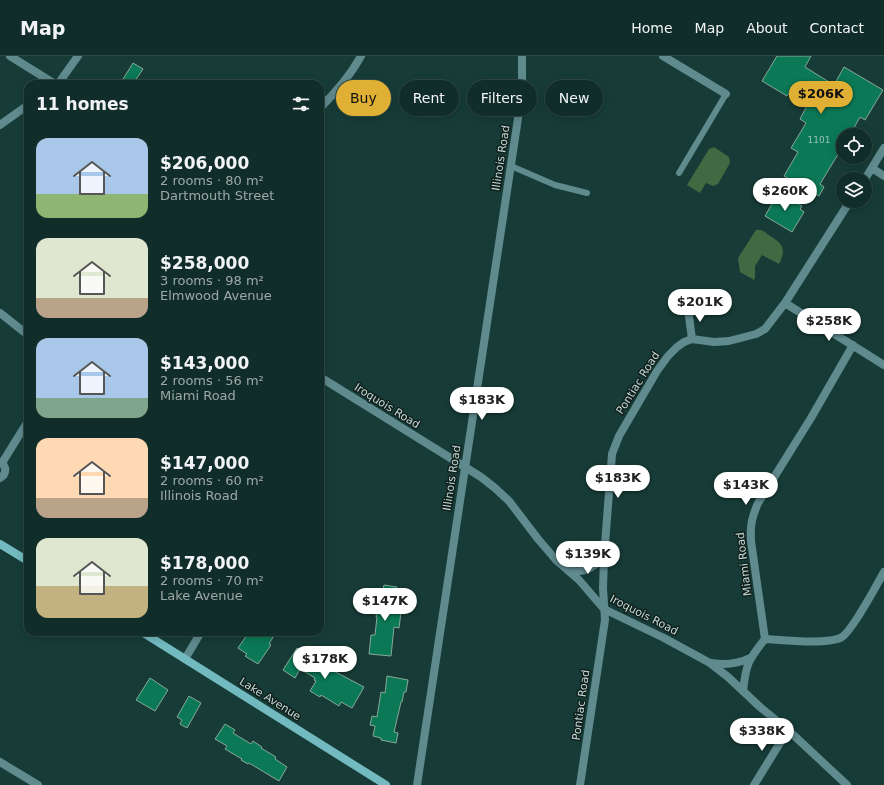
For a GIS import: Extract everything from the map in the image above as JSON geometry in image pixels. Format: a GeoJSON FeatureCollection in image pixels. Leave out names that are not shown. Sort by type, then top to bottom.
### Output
{"type":"FeatureCollection","features":[{"type":"Feature","properties":{"kind":"main road"},"geometry":{"type":"LineString","coordinates":[[0,544],[24,559]]}},
{"type":"Feature","properties":{"kind":"main road","name":"Lake Avenue"},"geometry":{"type":"LineString","coordinates":[[148,636],[386,785]]}},
{"type":"Feature","properties":{"kind":"street"},"geometry":{"type":"LineString","coordinates":[[10,56],[49,80]]}},
{"type":"Feature","properties":{"kind":"street"},"geometry":{"type":"LineString","coordinates":[[61,80],[78,56]]}},
{"type":"Feature","properties":{"kind":"street"},"geometry":{"type":"LineString","coordinates":[[324,104],[336,92],[354,68],[360,56]]}},
{"type":"Feature","properties":{"kind":"street","name":"Illinois Road"},"geometry":{"type":"LineString","coordinates":[[417,785],[522,92],[522,56]]}},
{"type":"Feature","properties":{"kind":"street"},"geometry":{"type":"LineString","coordinates":[[663,56],[726,94]]}},
{"type":"Feature","properties":{"kind":"street"},"geometry":{"type":"LineString","coordinates":[[0,125],[24,108]]}},
{"type":"Feature","properties":{"kind":"street"},"geometry":{"type":"LineString","coordinates":[[869,172],[884,148]]}},
{"type":"Feature","properties":{"kind":"street"},"geometry":{"type":"LineString","coordinates":[[872,168],[884,176]]}},
{"type":"Feature","properties":{"kind":"street"},"geometry":{"type":"LineString","coordinates":[[688,309],[692,339],[714,342],[729,341],[756,334],[765,329],[785,303],[846,208]]}},
{"type":"Feature","properties":{"kind":"street"},"geometry":{"type":"LineString","coordinates":[[785,303],[884,365]]}},
{"type":"Feature","properties":{"kind":"street"},"geometry":{"type":"LineString","coordinates":[[0,313],[24,332]]}},
{"type":"Feature","properties":{"kind":"street","name":"Pontiac Road"},"geometry":{"type":"LineString","coordinates":[[580,785],[605,620],[602,588],[612,454],[614,445],[657,371],[668,356],[684,342],[692,339]]}},
{"type":"Feature","properties":{"kind":"street","name":"Miami Road"},"geometry":{"type":"LineString","coordinates":[[765,639],[751,541],[750,527],[752,515],[853,345]]}},
{"type":"Feature","properties":{"kind":"street","name":"Iroquois Road"},"geometry":{"type":"LineString","coordinates":[[324,380],[481,477],[504,497],[556,560],[579,580],[604,609],[664,638],[710,663],[788,730],[847,785]]}},
{"type":"Feature","properties":{"kind":"street"},"geometry":{"type":"LineString","coordinates":[[0,478],[4,475],[6,470],[1,462],[24,427]]}},
{"type":"Feature","properties":{"kind":"street"},"geometry":{"type":"LineString","coordinates":[[567,570],[584,572],[597,564],[604,557]]}},
{"type":"Feature","properties":{"kind":"street"},"geometry":{"type":"LineString","coordinates":[[743,691],[750,658],[765,639],[822,641],[833,640],[842,636],[850,628],[884,572]]}},
{"type":"Feature","properties":{"kind":"street"},"geometry":{"type":"LineString","coordinates":[[185,659],[199,636]]}},
{"type":"Feature","properties":{"kind":"street"},"geometry":{"type":"LineString","coordinates":[[710,663],[735,663],[750,658]]}},
{"type":"Feature","properties":{"kind":"street"},"geometry":{"type":"LineString","coordinates":[[754,785],[788,730]]}},
{"type":"Feature","properties":{"kind":"street"},"geometry":{"type":"LineString","coordinates":[[0,762],[38,785]]}},
{"type":"Feature","properties":{"kind":"lane"},"geometry":{"type":"LineString","coordinates":[[679,173],[726,94]]}},
{"type":"Feature","properties":{"kind":"lane"},"geometry":{"type":"LineString","coordinates":[[510,166],[554,185],[587,193]]}},
{"type":"Feature","properties":{"kind":"green space"},"geometry":{"type":"Polygon","coordinates":[[[714,147],[729,157],[730,163],[718,184],[713,186],[706,183],[700,193],[687,185],[709,149],[714,147]]]}},
{"type":"Feature","properties":{"kind":"green space"},"geometry":{"type":"Polygon","coordinates":[[[756,230],[763,231],[775,239],[781,245],[783,255],[779,264],[762,255],[755,266],[754,280],[740,272],[738,258],[756,230]]]}},
{"type":"Feature","properties":{"kind":"building"},"geometry":{"type":"Polygon","coordinates":[[[777,56],[811,56],[805,67],[834,85],[844,67],[883,90],[865,120],[860,117],[854,128],[836,128],[836,158],[820,184],[824,187],[819,196],[784,176],[798,152],[791,148],[806,123],[800,119],[808,104],[789,93],[787,96],[762,81],[777,56]]]}},
{"type":"Feature","properties":{"kind":"building"},"geometry":{"type":"Polygon","coordinates":[[[133,63],[143,69],[136,80],[122,80],[133,63]]]}},
{"type":"Feature","properties":{"kind":"building"},"geometry":{"type":"Polygon","coordinates":[[[783,194],[802,206],[800,209],[804,212],[792,232],[765,216],[777,195],[781,198],[783,194]]]}},
{"type":"Feature","properties":{"kind":"building"},"geometry":{"type":"Polygon","coordinates":[[[384,585],[397,587],[395,611],[401,612],[399,628],[394,627],[391,656],[369,654],[371,635],[375,635],[378,602],[375,602],[376,593],[382,595],[384,585]]]}},
{"type":"Feature","properties":{"kind":"building"},"geometry":{"type":"Polygon","coordinates":[[[246,636],[274,636],[269,644],[271,645],[258,664],[245,656],[247,654],[238,648],[246,636]]]}},
{"type":"Feature","properties":{"kind":"building"},"geometry":{"type":"Polygon","coordinates":[[[297,648],[328,668],[364,687],[352,708],[341,702],[339,706],[321,695],[320,697],[310,691],[316,681],[314,680],[315,678],[300,669],[295,678],[283,670],[297,648]]]}},
{"type":"Feature","properties":{"kind":"building"},"geometry":{"type":"Polygon","coordinates":[[[387,676],[408,680],[394,732],[398,733],[396,743],[381,740],[381,738],[373,736],[375,726],[370,725],[372,716],[377,717],[381,692],[385,693],[387,676]]]}},
{"type":"Feature","properties":{"kind":"building"},"geometry":{"type":"Polygon","coordinates":[[[150,678],[168,690],[155,711],[136,700],[150,678]]]}},
{"type":"Feature","properties":{"kind":"building"},"geometry":{"type":"Polygon","coordinates":[[[189,696],[201,703],[187,728],[180,724],[182,720],[177,717],[189,696]]]}},
{"type":"Feature","properties":{"kind":"building"},"geometry":{"type":"Polygon","coordinates":[[[225,724],[235,730],[233,733],[251,744],[253,741],[276,757],[275,759],[287,767],[279,781],[249,763],[248,764],[241,760],[242,759],[225,749],[227,746],[215,739],[225,724]]]}}]}
